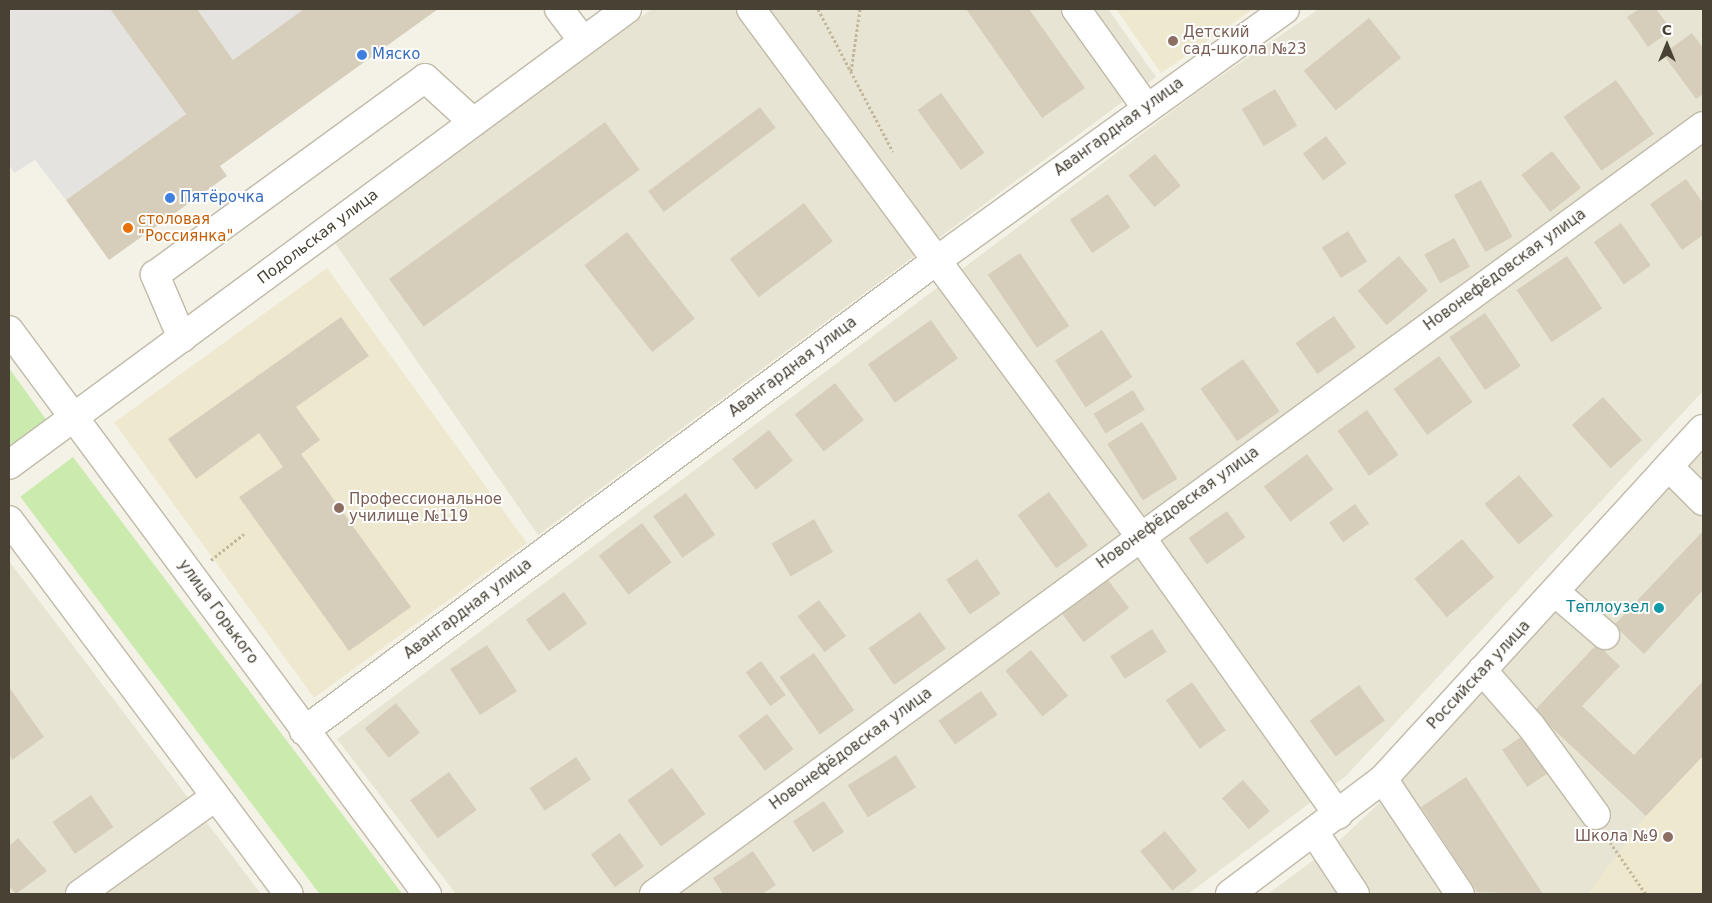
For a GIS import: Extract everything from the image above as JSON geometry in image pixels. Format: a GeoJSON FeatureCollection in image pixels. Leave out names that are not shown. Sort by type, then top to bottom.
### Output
{"type":"FeatureCollection","features":[{"type":"Feature","properties":{"kind":"street"},"geometry":{"type":"LineString","coordinates":[[559,9],[583,42]]}},
{"type":"Feature","properties":{"kind":"street","name":"Подольская улица"},"geometry":{"type":"LineString","coordinates":[[9,466],[627,9]]}},
{"type":"Feature","properties":{"kind":"street"},"geometry":{"type":"LineString","coordinates":[[752,9],[1140,536],[1338,814]]}},
{"type":"Feature","properties":{"kind":"street"},"geometry":{"type":"LineString","coordinates":[[1076,9],[1146,106]]}},
{"type":"Feature","properties":{"kind":"street","name":"Авангардная улица"},"geometry":{"type":"LineString","coordinates":[[304,730],[1146,106],[1285,9]]}},
{"type":"Feature","properties":{"kind":"street"},"geometry":{"type":"LineString","coordinates":[[182,338],[156,275],[163,269],[425,78],[473,122]]}},
{"type":"Feature","properties":{"kind":"street","name":"Новонефёдовская улица"},"geometry":{"type":"LineString","coordinates":[[654,894],[1140,536],[1703,126]]}},
{"type":"Feature","properties":{"kind":"street","name":"улица Горького"},"geometry":{"type":"LineString","coordinates":[[9,330],[426,894]]}},
{"type":"Feature","properties":{"kind":"street","name":"Российская улица"},"geometry":{"type":"LineString","coordinates":[[1230,894],[1383,779],[1703,429]]}},
{"type":"Feature","properties":{"kind":"street"},"geometry":{"type":"LineString","coordinates":[[1669,467],[1703,501]]}},
{"type":"Feature","properties":{"kind":"street"},"geometry":{"type":"LineString","coordinates":[[9,520],[289,894]]}},
{"type":"Feature","properties":{"kind":"street"},"geometry":{"type":"LineString","coordinates":[[1555,592],[1605,635]]}},
{"type":"Feature","properties":{"kind":"street"},"geometry":{"type":"LineString","coordinates":[[1482,670],[1531,726],[1596,815]]}},
{"type":"Feature","properties":{"kind":"street"},"geometry":{"type":"LineString","coordinates":[[1383,779],[1460,894]]}},
{"type":"Feature","properties":{"kind":"street"},"geometry":{"type":"LineString","coordinates":[[80,894],[215,797]]}},
{"type":"Feature","properties":{"kind":"street"},"geometry":{"type":"LineString","coordinates":[[1314,832],[1355,894]]}},
{"type":"Feature","properties":{"kind":"path"},"geometry":{"type":"LineString","coordinates":[[818,9],[896,158]]}},
{"type":"Feature","properties":{"kind":"path"},"geometry":{"type":"LineString","coordinates":[[851,72],[860,9]]}},
{"type":"Feature","properties":{"kind":"path"},"geometry":{"type":"LineString","coordinates":[[192,576],[244,534]]}},
{"type":"Feature","properties":{"kind":"path"},"geometry":{"type":"LineString","coordinates":[[1596,815],[1617,858],[1646,894]]}},
{"type":"Feature","properties":{"kind":"shaded area"},"geometry":{"type":"Polygon","coordinates":[[[9,9],[110,9],[186,114],[66,200],[35,160],[14,173],[9,164],[9,9]]]}},
{"type":"Feature","properties":{"kind":"shaded area"},"geometry":{"type":"Polygon","coordinates":[[[197,9],[304,9],[233,60],[197,9]]]}},
{"type":"Feature","properties":{"kind":"shaded area"},"geometry":{"type":"Polygon","coordinates":[[[652,9],[1108,9],[1156,77],[538,535],[335,243],[652,9]]]}},
{"type":"Feature","properties":{"kind":"shaded area","name":"Детский сад-школа №23"},"geometry":{"type":"Polygon","coordinates":[[[1116,9],[1253,9],[1161,73],[1116,9]]]}},
{"type":"Feature","properties":{"kind":"shaded area"},"geometry":{"type":"Polygon","coordinates":[[[1319,9],[1703,9],[1703,391],[1346,776],[1188,894],[456,894],[337,739],[1199,91],[1319,9]]]}},
{"type":"Feature","properties":{"kind":"shaded area","name":"Профессиональное училище №119"},"geometry":{"type":"Polygon","coordinates":[[[327,268],[527,543],[314,698],[114,423],[327,268]]]}},
{"type":"Feature","properties":{"kind":"shaded area"},"geometry":{"type":"Polygon","coordinates":[[[1703,451],[1703,894],[1268,894],[1338,842],[1393,790],[1703,451]]]}},
{"type":"Feature","properties":{"kind":"shaded area"},"geometry":{"type":"Polygon","coordinates":[[[9,561],[261,894],[9,894],[9,561]]]}},
{"type":"Feature","properties":{"kind":"shaded area","name":"Школа №9"},"geometry":{"type":"Polygon","coordinates":[[[1703,756],[1703,894],[1588,894],[1646,816],[1703,756]]]}},
{"type":"Feature","properties":{"kind":"green space"},"geometry":{"type":"Polygon","coordinates":[[[9,368],[47,421],[9,450],[9,368]]]}},
{"type":"Feature","properties":{"kind":"green space"},"geometry":{"type":"Polygon","coordinates":[[[73,457],[402,893],[320,894],[20,497],[73,457]]]}},
{"type":"Feature","properties":{"kind":"building"},"geometry":{"type":"Polygon","coordinates":[[[110,9],[197,9],[233,60],[304,9],[438,9],[220,166],[227,176],[109,260],[66,200],[186,114],[110,9]]]}},
{"type":"Feature","properties":{"kind":"building"},"geometry":{"type":"Polygon","coordinates":[[[966,9],[1029,9],[1085,88],[1042,118],[966,9]]]}},
{"type":"Feature","properties":{"kind":"building"},"geometry":{"type":"Polygon","coordinates":[[[1639,9],[1656,9],[1672,30],[1648,47],[1627,17],[1639,9]]]}},
{"type":"Feature","properties":{"kind":"building"},"geometry":{"type":"Polygon","coordinates":[[[1369,18],[1401,58],[1336,110],[1304,71],[1369,18]]]}},
{"type":"Feature","properties":{"kind":"building"},"geometry":{"type":"Polygon","coordinates":[[[1692,33],[1703,48],[1703,94],[1696,99],[1663,54],[1692,33]]]}},
{"type":"Feature","properties":{"kind":"building"},"geometry":{"type":"Polygon","coordinates":[[[1616,80],[1654,134],[1601,171],[1564,117],[1616,80]]]}},
{"type":"Feature","properties":{"kind":"building"},"geometry":{"type":"Polygon","coordinates":[[[1275,89],[1297,126],[1264,146],[1242,109],[1275,89]]]}},
{"type":"Feature","properties":{"kind":"building"},"geometry":{"type":"Polygon","coordinates":[[[941,93],[984,153],[961,170],[918,110],[941,93]]]}},
{"type":"Feature","properties":{"kind":"building"},"geometry":{"type":"Polygon","coordinates":[[[760,107],[776,128],[664,212],[648,191],[760,107]]]}},
{"type":"Feature","properties":{"kind":"building"},"geometry":{"type":"Polygon","coordinates":[[[605,122],[640,170],[424,327],[389,279],[605,122]]]}},
{"type":"Feature","properties":{"kind":"building"},"geometry":{"type":"Polygon","coordinates":[[[1326,136],[1346,163],[1323,181],[1303,153],[1326,136]]]}},
{"type":"Feature","properties":{"kind":"building"},"geometry":{"type":"Polygon","coordinates":[[[1552,151],[1581,188],[1550,212],[1521,175],[1552,151]]]}},
{"type":"Feature","properties":{"kind":"building"},"geometry":{"type":"Polygon","coordinates":[[[1155,154],[1181,186],[1154,207],[1129,175],[1155,154]]]}},
{"type":"Feature","properties":{"kind":"building"},"geometry":{"type":"Polygon","coordinates":[[[1686,179],[1703,203],[1703,235],[1682,250],[1650,204],[1686,179]]]}},
{"type":"Feature","properties":{"kind":"building"},"geometry":{"type":"Polygon","coordinates":[[[1481,180],[1513,237],[1485,252],[1454,195],[1481,180]]]}},
{"type":"Feature","properties":{"kind":"building"},"geometry":{"type":"Polygon","coordinates":[[[1108,194],[1130,227],[1092,253],[1070,220],[1108,194]]]}},
{"type":"Feature","properties":{"kind":"building"},"geometry":{"type":"Polygon","coordinates":[[[804,203],[833,241],[759,297],[730,259],[804,203]]]}},
{"type":"Feature","properties":{"kind":"building"},"geometry":{"type":"Polygon","coordinates":[[[1621,223],[1651,266],[1624,285],[1594,242],[1621,223]]]}},
{"type":"Feature","properties":{"kind":"building"},"geometry":{"type":"Polygon","coordinates":[[[1348,231],[1367,262],[1341,278],[1322,247],[1348,231]]]}},
{"type":"Feature","properties":{"kind":"building"},"geometry":{"type":"Polygon","coordinates":[[[627,232],[695,319],[652,352],[584,265],[627,232]]]}},
{"type":"Feature","properties":{"kind":"building"},"geometry":{"type":"Polygon","coordinates":[[[1454,238],[1470,267],[1440,283],[1424,254],[1454,238]]]}},
{"type":"Feature","properties":{"kind":"building"},"geometry":{"type":"Polygon","coordinates":[[[1020,253],[1069,326],[1037,348],[988,275],[1020,253]]]}},
{"type":"Feature","properties":{"kind":"building"},"geometry":{"type":"Polygon","coordinates":[[[1399,256],[1428,290],[1387,325],[1358,291],[1399,256]]]}},
{"type":"Feature","properties":{"kind":"building"},"geometry":{"type":"Polygon","coordinates":[[[1567,256],[1602,308],[1552,342],[1516,290],[1567,256]]]}},
{"type":"Feature","properties":{"kind":"building"},"geometry":{"type":"Polygon","coordinates":[[[1485,313],[1521,366],[1485,390],[1449,337],[1485,313]]]}},
{"type":"Feature","properties":{"kind":"building"},"geometry":{"type":"Polygon","coordinates":[[[1334,316],[1356,347],[1317,374],[1295,343],[1334,316]]]}},
{"type":"Feature","properties":{"kind":"building"},"geometry":{"type":"Polygon","coordinates":[[[341,317],[369,356],[296,407],[320,440],[301,454],[411,607],[349,651],[239,497],[283,467],[259,433],[196,479],[168,439],[341,317]]]}},
{"type":"Feature","properties":{"kind":"building"},"geometry":{"type":"Polygon","coordinates":[[[931,320],[958,359],[895,403],[868,364],[931,320]]]}},
{"type":"Feature","properties":{"kind":"building"},"geometry":{"type":"Polygon","coordinates":[[[1102,330],[1132,377],[1086,407],[1055,360],[1102,330]]]}},
{"type":"Feature","properties":{"kind":"building"},"geometry":{"type":"Polygon","coordinates":[[[1439,356],[1473,402],[1427,435],[1394,389],[1439,356]]]}},
{"type":"Feature","properties":{"kind":"building"},"geometry":{"type":"Polygon","coordinates":[[[1243,359],[1280,411],[1237,441],[1200,389],[1243,359]]]}},
{"type":"Feature","properties":{"kind":"building"},"geometry":{"type":"Polygon","coordinates":[[[835,383],[864,420],[824,451],[795,414],[835,383]]]}},
{"type":"Feature","properties":{"kind":"building"},"geometry":{"type":"Polygon","coordinates":[[[1133,390],[1145,410],[1105,433],[1094,414],[1133,390]]]}},
{"type":"Feature","properties":{"kind":"building"},"geometry":{"type":"Polygon","coordinates":[[[1603,397],[1642,440],[1611,468],[1572,425],[1603,397]]]}},
{"type":"Feature","properties":{"kind":"building"},"geometry":{"type":"Polygon","coordinates":[[[1367,410],[1399,455],[1369,476],[1338,431],[1367,410]]]}},
{"type":"Feature","properties":{"kind":"building"},"geometry":{"type":"Polygon","coordinates":[[[1142,422],[1178,479],[1143,501],[1107,444],[1142,422]]]}},
{"type":"Feature","properties":{"kind":"building"},"geometry":{"type":"Polygon","coordinates":[[[769,430],[793,461],[756,490],[732,459],[769,430]]]}},
{"type":"Feature","properties":{"kind":"building"},"geometry":{"type":"Polygon","coordinates":[[[1307,454],[1333,489],[1290,522],[1264,486],[1307,454]]]}},
{"type":"Feature","properties":{"kind":"building"},"geometry":{"type":"Polygon","coordinates":[[[1519,475],[1553,516],[1519,545],[1485,504],[1519,475]]]}},
{"type":"Feature","properties":{"kind":"building"},"geometry":{"type":"Polygon","coordinates":[[[1049,492],[1088,545],[1056,568],[1017,515],[1049,492]]]}},
{"type":"Feature","properties":{"kind":"building"},"geometry":{"type":"Polygon","coordinates":[[[686,493],[715,535],[682,558],[653,516],[686,493]]]}},
{"type":"Feature","properties":{"kind":"building"},"geometry":{"type":"Polygon","coordinates":[[[1355,504],[1369,523],[1343,542],[1329,523],[1355,504]]]}},
{"type":"Feature","properties":{"kind":"building"},"geometry":{"type":"Polygon","coordinates":[[[1227,511],[1245,537],[1207,564],[1188,538],[1227,511]]]}},
{"type":"Feature","properties":{"kind":"building"},"geometry":{"type":"Polygon","coordinates":[[[814,519],[833,552],[791,576],[772,544],[814,519]]]}},
{"type":"Feature","properties":{"kind":"building"},"geometry":{"type":"Polygon","coordinates":[[[642,523],[671,562],[628,595],[599,555],[642,523]]]}},
{"type":"Feature","properties":{"kind":"building","name":"Теплоузел"},"geometry":{"type":"Polygon","coordinates":[[[1703,531],[1703,590],[1644,654],[1614,625],[1703,531]]]}},
{"type":"Feature","properties":{"kind":"building"},"geometry":{"type":"Polygon","coordinates":[[[1462,539],[1494,577],[1447,617],[1415,579],[1462,539]]]}},
{"type":"Feature","properties":{"kind":"building"},"geometry":{"type":"Polygon","coordinates":[[[977,559],[1000,594],[970,615],[946,580],[977,559]]]}},
{"type":"Feature","properties":{"kind":"building"},"geometry":{"type":"Polygon","coordinates":[[[1108,580],[1129,608],[1084,642],[1062,614],[1108,580]]]}},
{"type":"Feature","properties":{"kind":"building"},"geometry":{"type":"Polygon","coordinates":[[[564,592],[587,624],[549,651],[526,620],[564,592]]]}},
{"type":"Feature","properties":{"kind":"building"},"geometry":{"type":"Polygon","coordinates":[[[819,600],[846,636],[825,652],[797,616],[819,600]]]}},
{"type":"Feature","properties":{"kind":"building"},"geometry":{"type":"Polygon","coordinates":[[[920,612],[946,649],[894,685],[868,648],[920,612]]]}},
{"type":"Feature","properties":{"kind":"building"},"geometry":{"type":"Polygon","coordinates":[[[1152,629],[1167,652],[1125,679],[1110,656],[1152,629]]]}},
{"type":"Feature","properties":{"kind":"building"},"geometry":{"type":"Polygon","coordinates":[[[1597,644],[1620,666],[1582,706],[1634,755],[1703,681],[1703,756],[1646,816],[1534,711],[1597,644]]]}},
{"type":"Feature","properties":{"kind":"building"},"geometry":{"type":"Polygon","coordinates":[[[487,645],[517,691],[480,715],[450,669],[487,645]]]}},
{"type":"Feature","properties":{"kind":"building"},"geometry":{"type":"Polygon","coordinates":[[[1031,650],[1068,696],[1042,717],[1005,671],[1031,650]]]}},
{"type":"Feature","properties":{"kind":"building"},"geometry":{"type":"Polygon","coordinates":[[[814,653],[854,710],[820,734],[780,677],[814,653]]]}},
{"type":"Feature","properties":{"kind":"building"},"geometry":{"type":"Polygon","coordinates":[[[761,661],[786,695],[770,706],[746,672],[761,661]]]}},
{"type":"Feature","properties":{"kind":"building"},"geometry":{"type":"Polygon","coordinates":[[[1192,682],[1226,730],[1200,749],[1166,700],[1192,682]]]}},
{"type":"Feature","properties":{"kind":"building"},"geometry":{"type":"Polygon","coordinates":[[[1359,685],[1385,721],[1336,756],[1310,721],[1359,685]]]}},
{"type":"Feature","properties":{"kind":"building"},"geometry":{"type":"Polygon","coordinates":[[[9,687],[44,737],[12,760],[9,754],[9,687]]]}},
{"type":"Feature","properties":{"kind":"building"},"geometry":{"type":"Polygon","coordinates":[[[981,691],[998,715],[955,745],[938,721],[981,691]]]}},
{"type":"Feature","properties":{"kind":"building"},"geometry":{"type":"Polygon","coordinates":[[[396,703],[420,733],[389,758],[365,728],[396,703]]]}},
{"type":"Feature","properties":{"kind":"building"},"geometry":{"type":"Polygon","coordinates":[[[767,714],[793,749],[765,771],[738,736],[767,714]]]}},
{"type":"Feature","properties":{"kind":"building"},"geometry":{"type":"Polygon","coordinates":[[[1527,733],[1552,770],[1527,787],[1502,750],[1527,733]]]}},
{"type":"Feature","properties":{"kind":"building"},"geometry":{"type":"Polygon","coordinates":[[[896,755],[916,787],[868,817],[848,785],[896,755]]]}},
{"type":"Feature","properties":{"kind":"building"},"geometry":{"type":"Polygon","coordinates":[[[576,757],[591,779],[545,811],[530,788],[576,757]]]}},
{"type":"Feature","properties":{"kind":"building"},"geometry":{"type":"Polygon","coordinates":[[[672,768],[706,814],[661,846],[628,800],[672,768]]]}},
{"type":"Feature","properties":{"kind":"building"},"geometry":{"type":"Polygon","coordinates":[[[449,772],[477,810],[438,838],[410,800],[449,772]]]}},
{"type":"Feature","properties":{"kind":"building"},"geometry":{"type":"Polygon","coordinates":[[[1466,777],[1543,894],[1477,892],[1421,807],[1466,777]]]}},
{"type":"Feature","properties":{"kind":"building"},"geometry":{"type":"Polygon","coordinates":[[[1243,780],[1270,811],[1249,829],[1222,798],[1243,780]]]}},
{"type":"Feature","properties":{"kind":"building"},"geometry":{"type":"Polygon","coordinates":[[[91,795],[113,827],[75,854],[52,822],[91,795]]]}},
{"type":"Feature","properties":{"kind":"building"},"geometry":{"type":"Polygon","coordinates":[[[824,801],[844,832],[813,852],[793,821],[824,801]]]}},
{"type":"Feature","properties":{"kind":"building"},"geometry":{"type":"Polygon","coordinates":[[[1165,831],[1197,871],[1172,891],[1140,851],[1165,831]]]}},
{"type":"Feature","properties":{"kind":"building"},"geometry":{"type":"Polygon","coordinates":[[[620,833],[644,866],[615,887],[591,854],[620,833]]]}},
{"type":"Feature","properties":{"kind":"building"},"geometry":{"type":"Polygon","coordinates":[[[18,838],[47,871],[16,894],[9,886],[9,846],[18,838]]]}},
{"type":"Feature","properties":{"kind":"building"},"geometry":{"type":"Polygon","coordinates":[[[753,851],[776,885],[762,894],[723,894],[713,878],[753,851]]]}},
{"type":"Feature","properties":{"kind":"place","name":"Детский сад-школа №23"},"geometry":{"type":"Point","coordinates":[1173,41]}},
{"type":"Feature","properties":{"kind":"place","name":"Мяско"},"geometry":{"type":"Point","coordinates":[362,55]}},
{"type":"Feature","properties":{"kind":"place","name":"Пятёрочка"},"geometry":{"type":"Point","coordinates":[170,198]}},
{"type":"Feature","properties":{"kind":"place","name":"столовая \"Россиянка\""},"geometry":{"type":"Point","coordinates":[128,228]}},
{"type":"Feature","properties":{"kind":"place","name":"Профессиональное училище №119"},"geometry":{"type":"Point","coordinates":[339,508]}},
{"type":"Feature","properties":{"kind":"place","name":"Теплоузел"},"geometry":{"type":"Point","coordinates":[1659,608]}},
{"type":"Feature","properties":{"kind":"place","name":"Школа №9"},"geometry":{"type":"Point","coordinates":[1668,837]}}]}
